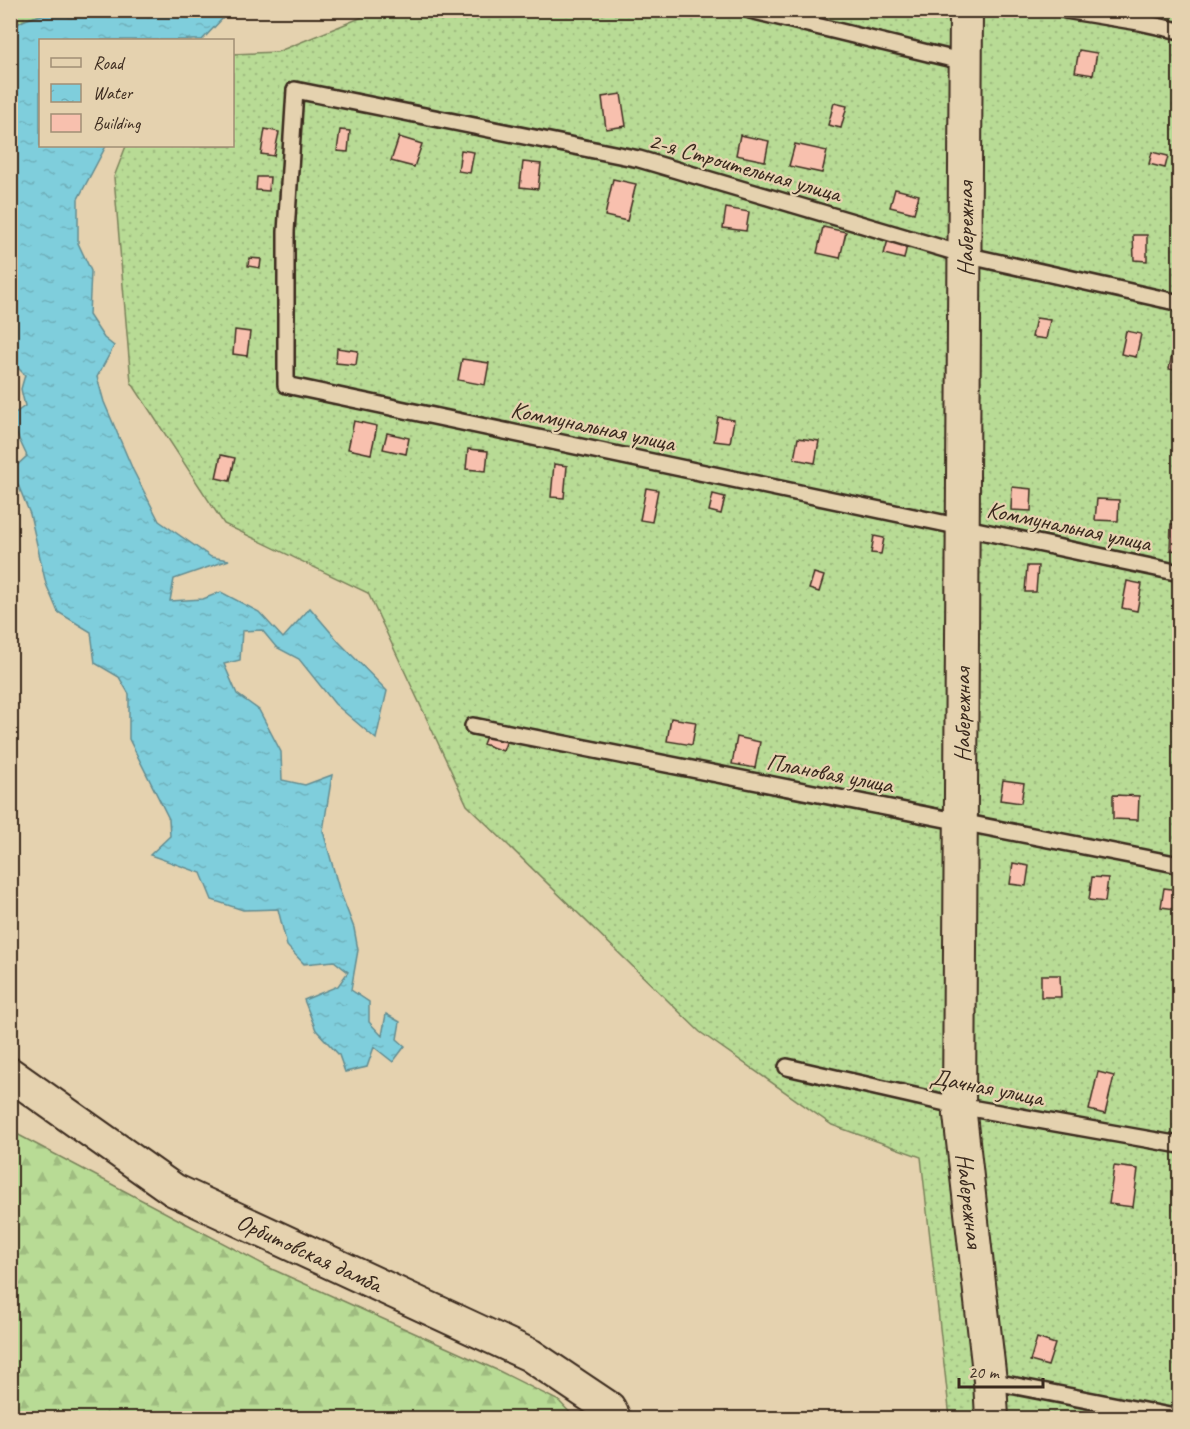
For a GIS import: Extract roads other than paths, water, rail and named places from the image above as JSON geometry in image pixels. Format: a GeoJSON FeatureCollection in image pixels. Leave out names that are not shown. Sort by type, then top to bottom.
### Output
{"type":"FeatureCollection","features":[{"type":"Feature","properties":{"kind":"street","name":"Набережная"},"geometry":{"type":"LineString","coordinates":[[966,10],[959,1106],[990,1381],[992,1419]]}},
{"type":"Feature","properties":{"kind":"street","name":"Орбитовская дамба"},"geometry":{"type":"LineString","coordinates":[[10,1074],[174,1190],[530,1355],[609,1408],[614,1419]]}},
{"type":"Feature","properties":{"kind":"lane"},"geometry":{"type":"LineString","coordinates":[[750,10],[965,62]]}},
{"type":"Feature","properties":{"kind":"lane"},"geometry":{"type":"LineString","coordinates":[[1065,10],[1179,31]]}},
{"type":"Feature","properties":{"kind":"lane","name":"2-я Строительная улица"},"geometry":{"type":"LineString","coordinates":[[295,90],[639,159],[965,255],[1179,303]]}},
{"type":"Feature","properties":{"kind":"lane","name":"Коммунальная улица"},"geometry":{"type":"LineString","coordinates":[[295,90],[286,232],[286,385],[1179,573]]}},
{"type":"Feature","properties":{"kind":"lane","name":"Плановая улица"},"geometry":{"type":"LineString","coordinates":[[473,726],[1179,865]]}},
{"type":"Feature","properties":{"kind":"lane","name":"Дачная улица"},"geometry":{"type":"LineString","coordinates":[[787,1067],[959,1106],[1179,1145]]}},
{"type":"Feature","properties":{"kind":"lane"},"geometry":{"type":"LineString","coordinates":[[990,1381],[1179,1418]]}},
{"type":"Feature","properties":{"kind":"water"},"geometry":{"type":"Polygon","coordinates":[[[54,11],[251,11],[226,15],[203,39],[39,39],[39,147],[105,147],[78,199],[78,243],[91,271],[89,315],[104,338],[114,346],[97,377],[104,402],[133,470],[159,521],[211,557],[229,560],[174,579],[170,601],[203,599],[221,592],[259,612],[283,638],[310,608],[339,642],[387,691],[376,739],[335,704],[299,659],[276,647],[262,630],[242,631],[240,660],[224,664],[237,694],[259,710],[281,752],[282,780],[305,785],[332,775],[323,831],[339,889],[354,928],[358,950],[351,990],[369,1002],[369,1022],[382,1036],[386,1014],[400,1022],[397,1039],[405,1046],[393,1062],[374,1047],[367,1067],[345,1072],[339,1055],[316,1030],[304,1000],[338,986],[348,972],[334,961],[304,964],[287,946],[278,909],[243,910],[212,900],[201,873],[150,855],[170,836],[169,819],[129,739],[129,694],[119,677],[95,663],[91,632],[58,612],[46,584],[30,514],[12,470],[27,456],[10,420],[11,416],[25,406],[21,389],[25,375],[10,360],[10,30],[25,20],[54,11]]]}}]}
